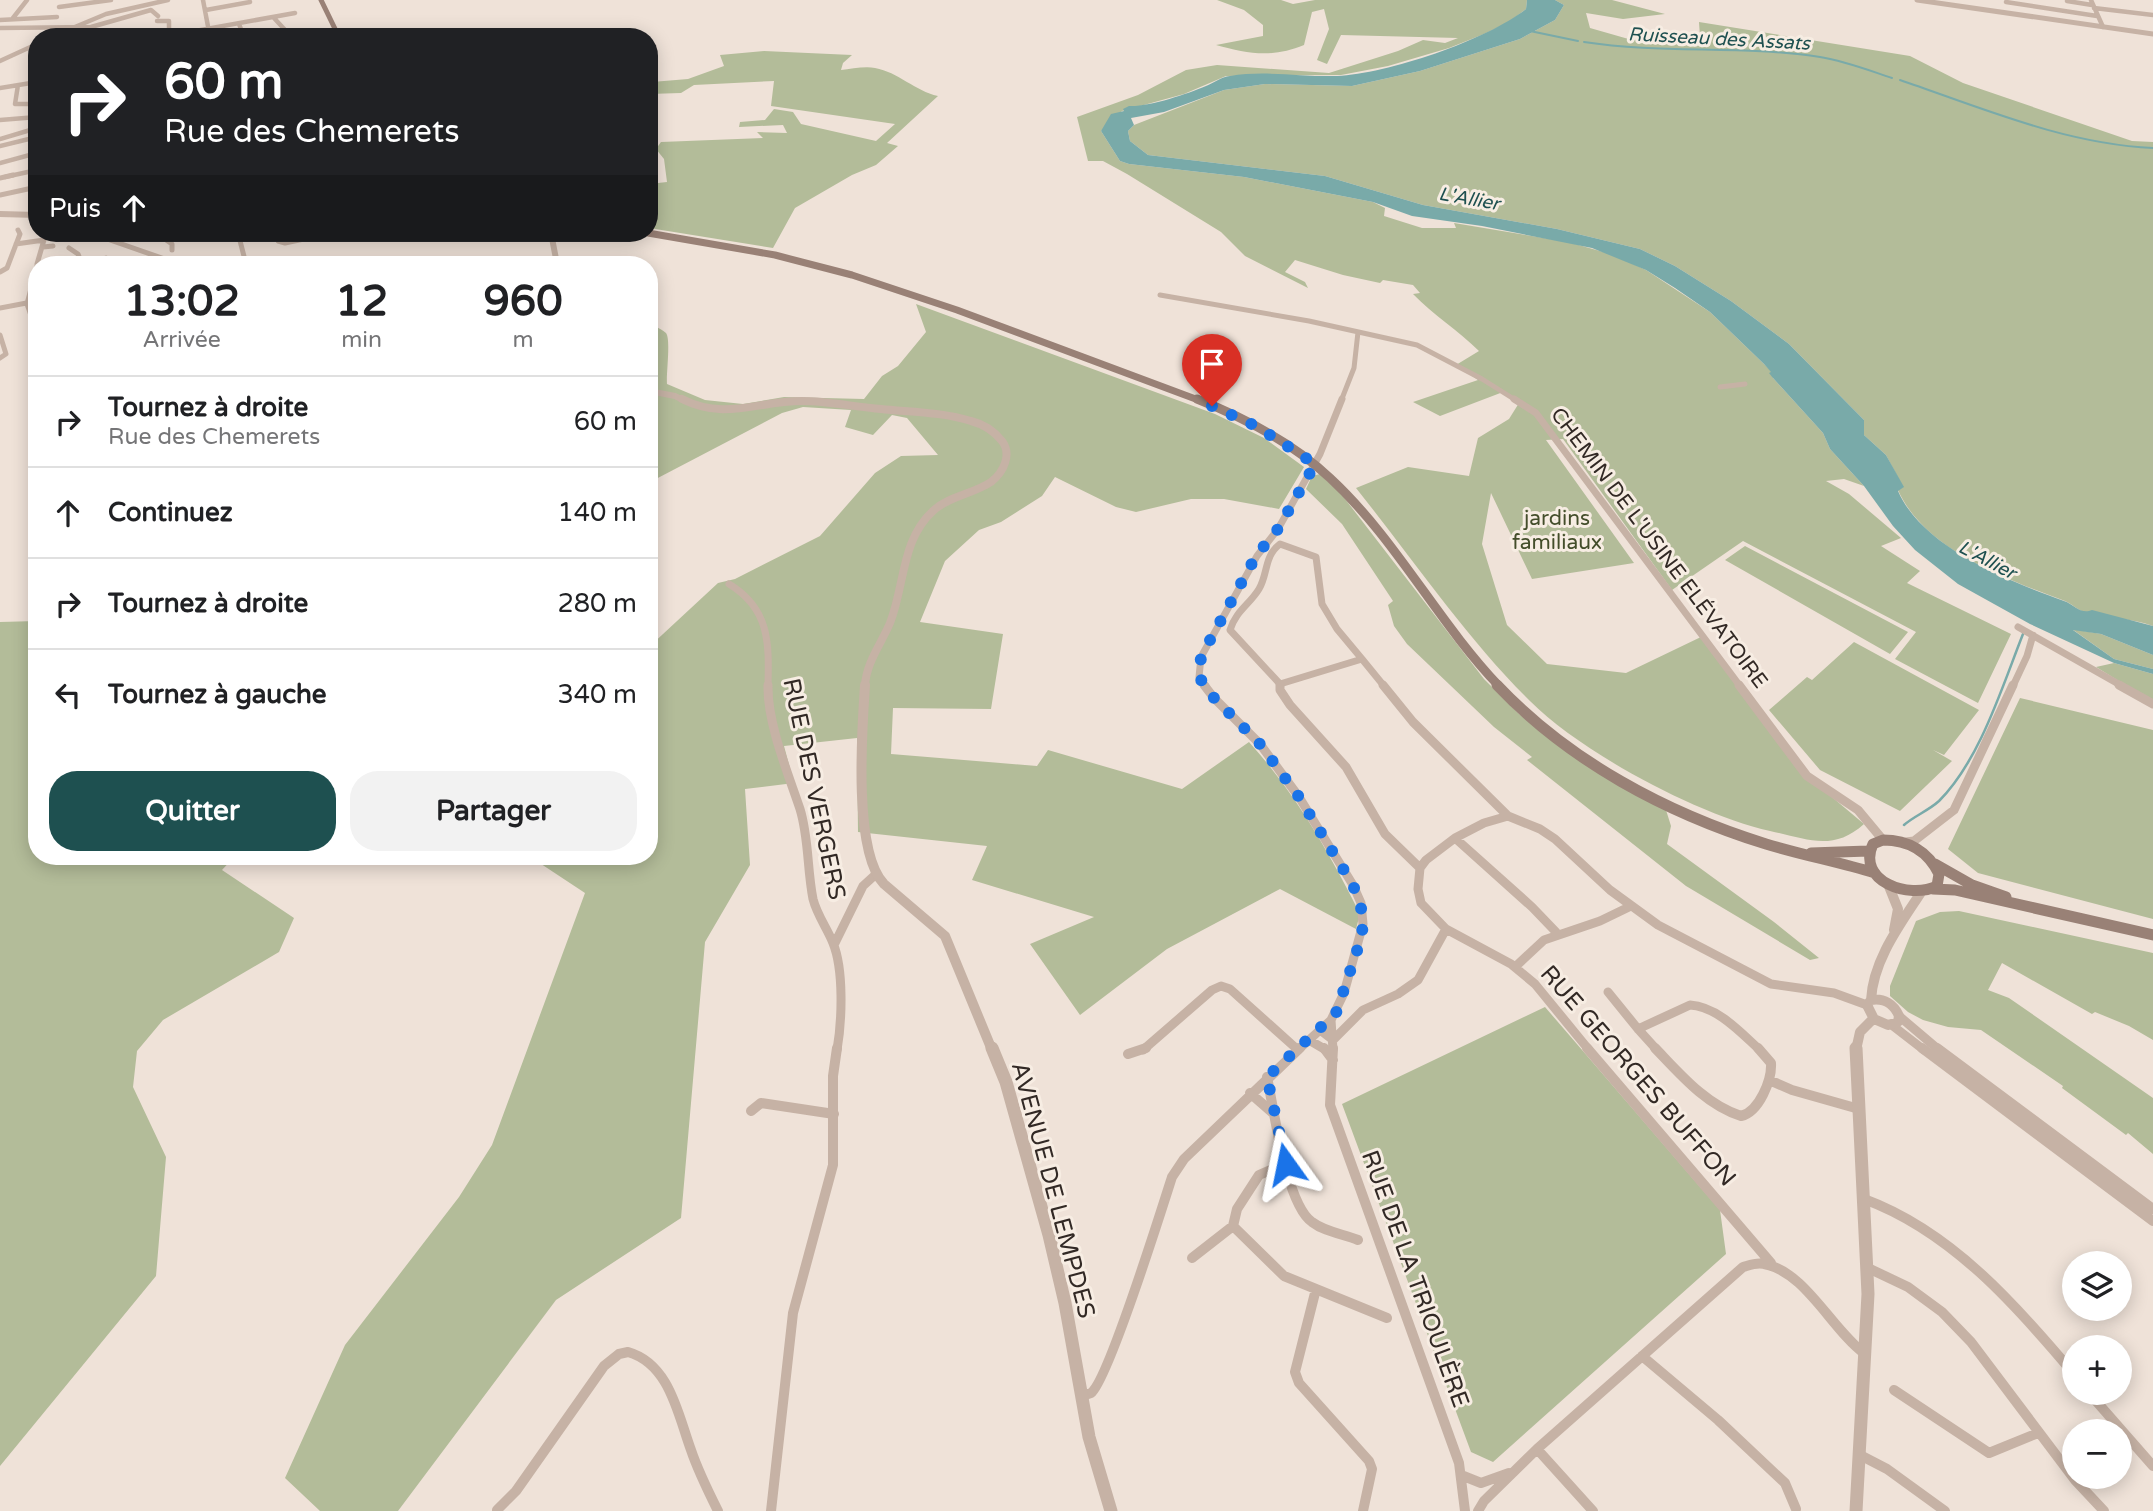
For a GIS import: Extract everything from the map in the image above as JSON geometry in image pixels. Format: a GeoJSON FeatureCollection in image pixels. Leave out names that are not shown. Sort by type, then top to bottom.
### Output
{"type":"FeatureCollection","features":[{"type":"Feature","properties":{"kind":"main road"},"geometry":{"type":"LineString","coordinates":[[321,0],[335,28]]}},
{"type":"Feature","properties":{"kind":"main road"},"geometry":{"type":"LineString","coordinates":[[658,235],[759,251],[854,275],[1245,420],[1315,464],[1362,513],[1482,669],[1544,728],[1588,761],[1654,799],[1735,834],[1875,873]]}},
{"type":"Feature","properties":{"kind":"main road"},"geometry":{"type":"LineString","coordinates":[[2042,909],[1972,885],[1904,842],[1882,840],[1873,844],[1868,851],[1868,860],[1875,873],[1901,890],[1920,894],[1933,889],[1955,890],[2153,935]]}},
{"type":"Feature","properties":{"kind":"main road"},"geometry":{"type":"LineString","coordinates":[[1800,853],[1868,851]]}},
{"type":"Feature","properties":{"kind":"main road"},"geometry":{"type":"LineString","coordinates":[[1933,889],[1939,878],[1935,864]]}},
{"type":"Feature","properties":{"kind":"street"},"geometry":{"type":"LineString","coordinates":[[13,18],[27,0]]}},
{"type":"Feature","properties":{"kind":"street"},"geometry":{"type":"LineString","coordinates":[[54,28],[62,0]]}},
{"type":"Feature","properties":{"kind":"street"},"geometry":{"type":"LineString","coordinates":[[71,27],[86,18],[168,0]]}},
{"type":"Feature","properties":{"kind":"street"},"geometry":{"type":"LineString","coordinates":[[203,0],[207,28]]}},
{"type":"Feature","properties":{"kind":"street"},"geometry":{"type":"LineString","coordinates":[[1917,0],[2153,34]]}},
{"type":"Feature","properties":{"kind":"street"},"geometry":{"type":"LineString","coordinates":[[2067,1],[2153,15]]}},
{"type":"Feature","properties":{"kind":"street"},"geometry":{"type":"LineString","coordinates":[[59,7],[111,2]]}},
{"type":"Feature","properties":{"kind":"street"},"geometry":{"type":"LineString","coordinates":[[81,9],[111,2]]}},
{"type":"Feature","properties":{"kind":"street"},"geometry":{"type":"LineString","coordinates":[[206,10],[250,2]]}},
{"type":"Feature","properties":{"kind":"street"},"geometry":{"type":"LineString","coordinates":[[2006,2],[2097,16]]}},
{"type":"Feature","properties":{"kind":"street"},"geometry":{"type":"LineString","coordinates":[[2092,5],[2103,27]]}},
{"type":"Feature","properties":{"kind":"street"},"geometry":{"type":"LineString","coordinates":[[66,28],[91,27],[148,10],[155,10],[158,19],[169,21],[169,28]]}},
{"type":"Feature","properties":{"kind":"street"},"geometry":{"type":"LineString","coordinates":[[213,28],[295,13]]}},
{"type":"Feature","properties":{"kind":"street"},"geometry":{"type":"LineString","coordinates":[[0,20],[57,17]]}},
{"type":"Feature","properties":{"kind":"street"},"geometry":{"type":"LineString","coordinates":[[274,18],[283,28]]}},
{"type":"Feature","properties":{"kind":"street"},"geometry":{"type":"LineString","coordinates":[[239,24],[241,28]]}},
{"type":"Feature","properties":{"kind":"street"},"geometry":{"type":"LineString","coordinates":[[0,28],[28,28]]}},
{"type":"Feature","properties":{"kind":"street"},"geometry":{"type":"LineString","coordinates":[[0,61],[28,48]]}},
{"type":"Feature","properties":{"kind":"street"},"geometry":{"type":"LineString","coordinates":[[0,88],[28,83]]}},
{"type":"Feature","properties":{"kind":"street"},"geometry":{"type":"LineString","coordinates":[[18,85],[15,104],[28,104]]}},
{"type":"Feature","properties":{"kind":"street"},"geometry":{"type":"LineString","coordinates":[[0,120],[28,118]]}},
{"type":"Feature","properties":{"kind":"street"},"geometry":{"type":"LineString","coordinates":[[0,139],[28,131]]}},
{"type":"Feature","properties":{"kind":"street"},"geometry":{"type":"LineString","coordinates":[[0,146],[28,140]]}},
{"type":"Feature","properties":{"kind":"street"},"geometry":{"type":"LineString","coordinates":[[0,163],[28,155]]}},
{"type":"Feature","properties":{"kind":"street"},"geometry":{"type":"LineString","coordinates":[[0,178],[28,172]]}},
{"type":"Feature","properties":{"kind":"street"},"geometry":{"type":"LineString","coordinates":[[0,195],[28,189]]}},
{"type":"Feature","properties":{"kind":"street"},"geometry":{"type":"LineString","coordinates":[[0,214],[28,215]]}},
{"type":"Feature","properties":{"kind":"street"},"geometry":{"type":"LineString","coordinates":[[0,272],[7,268],[20,234],[18,230]]}},
{"type":"Feature","properties":{"kind":"street"},"geometry":{"type":"LineString","coordinates":[[16,244],[30,242]]}},
{"type":"Feature","properties":{"kind":"street"},"geometry":{"type":"LineString","coordinates":[[40,256],[44,242]]}},
{"type":"Feature","properties":{"kind":"street"},"geometry":{"type":"LineString","coordinates":[[116,242],[156,256]]}},
{"type":"Feature","properties":{"kind":"street"},"geometry":{"type":"LineString","coordinates":[[169,242],[172,250]]}},
{"type":"Feature","properties":{"kind":"street"},"geometry":{"type":"LineString","coordinates":[[43,247],[53,246]]}},
{"type":"Feature","properties":{"kind":"street"},"geometry":{"type":"LineString","coordinates":[[69,247],[79,256]]}},
{"type":"Feature","properties":{"kind":"street","name":"CHEMIN DE L'USINE ELÉVATOIRE"},"geometry":{"type":"LineString","coordinates":[[1160,295],[1417,345],[1482,379],[1536,413],[1807,776],[1858,810],[1873,825],[1882,840]]}},
{"type":"Feature","properties":{"kind":"street"},"geometry":{"type":"LineString","coordinates":[[0,308],[28,302]]}},
{"type":"Feature","properties":{"kind":"street"},"geometry":{"type":"LineString","coordinates":[[1081,1396],[1091,1393],[1097,1385],[1119,1332],[1172,1177],[1184,1159],[1250,1093],[1331,1020],[1344,993],[1362,936],[1361,903],[1299,797],[1260,744],[1214,698],[1199,677],[1198,668],[1205,649],[1256,556],[1278,529],[1315,464],[1354,368],[1358,332]]}},
{"type":"Feature","properties":{"kind":"street"},"geometry":{"type":"LineString","coordinates":[[0,335],[6,354],[0,358]]}},
{"type":"Feature","properties":{"kind":"street"},"geometry":{"type":"LineString","coordinates":[[1720,387],[1745,384]]}},
{"type":"Feature","properties":{"kind":"street"},"geometry":{"type":"LineString","coordinates":[[658,392],[717,411],[801,401],[965,419],[995,432],[1007,450],[1006,461],[994,480],[942,503],[917,530],[905,555],[893,616],[866,672],[864,840],[875,875],[863,886],[834,945]]}},
{"type":"Feature","properties":{"kind":"street"},"geometry":{"type":"LineString","coordinates":[[1508,816],[1484,822],[1455,838],[1420,868],[1385,834],[1346,767],[1290,705],[1280,690],[1280,684],[1230,630],[1242,607],[1259,589],[1268,559],[1280,544],[1316,557],[1320,567],[1317,584],[1319,598],[1324,608],[1413,722],[1508,816],[1540,829],[1555,839],[1631,906],[1658,926],[1771,984],[1834,993],[1869,1002],[1885,1000],[1893,1005],[1896,1021],[2153,1221]]}},
{"type":"Feature","properties":{"kind":"street","name":"RUE DES VERGERS"},"geometry":{"type":"LineString","coordinates":[[729,584],[744,593],[761,614],[769,650],[768,691],[781,755],[801,813],[806,837],[807,868],[815,907],[834,945],[840,977],[838,1044],[833,1076],[833,1165],[793,1313],[771,1511]]}},
{"type":"Feature","properties":{"kind":"street"},"geometry":{"type":"LineString","coordinates":[[2018,627],[2153,704]]}},
{"type":"Feature","properties":{"kind":"street"},"geometry":{"type":"LineString","coordinates":[[1904,842],[1914,841],[1954,810],[2027,656],[2033,635]]}},
{"type":"Feature","properties":{"kind":"street"},"geometry":{"type":"LineString","coordinates":[[2027,656],[2034,649],[2044,646],[2054,648]]}},
{"type":"Feature","properties":{"kind":"street"},"geometry":{"type":"LineString","coordinates":[[1280,684],[1363,659]]}},
{"type":"Feature","properties":{"kind":"street"},"geometry":{"type":"LineString","coordinates":[[1455,838],[1488,870],[1533,906],[1556,932]]}},
{"type":"Feature","properties":{"kind":"street","name":"RUE GEORGES BUFFON"},"geometry":{"type":"LineString","coordinates":[[1420,868],[1418,889],[1421,903],[1427,912],[1447,929],[1515,967],[1549,1000],[1561,1019],[1771,1264],[1783,1270],[1801,1286],[1851,1345],[1866,1354]]}},
{"type":"Feature","properties":{"kind":"street","name":"AVENUE DE LEMPDES"},"geometry":{"type":"LineString","coordinates":[[875,875],[936,925],[944,936],[1006,1082],[1062,1290],[1089,1437],[1111,1511]]}},
{"type":"Feature","properties":{"kind":"street"},"geometry":{"type":"LineString","coordinates":[[1888,884],[1898,909],[1893,936]]}},
{"type":"Feature","properties":{"kind":"street"},"geometry":{"type":"LineString","coordinates":[[1920,894],[1893,936],[1872,983],[1869,1002],[1873,1019],[1883,1025],[1896,1021],[1929,1042],[2153,1209]]}},
{"type":"Feature","properties":{"kind":"street"},"geometry":{"type":"LineString","coordinates":[[1515,967],[1536,945],[1556,932],[1614,918],[1631,906]]}},
{"type":"Feature","properties":{"kind":"street"},"geometry":{"type":"LineString","coordinates":[[1320,1030],[1333,1040],[1363,1010],[1398,994],[1418,980],[1447,929]]}},
{"type":"Feature","properties":{"kind":"street"},"geometry":{"type":"LineString","coordinates":[[1877,974],[1885,1000]]}},
{"type":"Feature","properties":{"kind":"street"},"geometry":{"type":"LineString","coordinates":[[1128,1054],[1144,1049],[1212,990],[1221,986],[1230,989],[1298,1050]]}},
{"type":"Feature","properties":{"kind":"street"},"geometry":{"type":"LineString","coordinates":[[1608,992],[1623,1014],[1637,1030],[1673,1067],[1731,1114],[1740,1116],[1753,1111],[1772,1070],[1765,1054],[1706,1006],[1690,1005],[1637,1030]]}},
{"type":"Feature","properties":{"kind":"street"},"geometry":{"type":"LineString","coordinates":[[1856,1511],[1866,1354],[1868,1268],[1858,1109],[1857,1040],[1863,1027],[1873,1019]]}},
{"type":"Feature","properties":{"kind":"street","name":"RUE DE LA TRIOULÈRE"},"geometry":{"type":"LineString","coordinates":[[1331,1020],[1334,1062],[1330,1105],[1461,1475],[1465,1505]]}},
{"type":"Feature","properties":{"kind":"street"},"geometry":{"type":"LineString","coordinates":[[1308,1040],[1323,1046],[1334,1062]]}},
{"type":"Feature","properties":{"kind":"street"},"geometry":{"type":"LineString","coordinates":[[1267,1077],[1286,1164],[1301,1212],[1310,1222],[1358,1240]]}},
{"type":"Feature","properties":{"kind":"street"},"geometry":{"type":"LineString","coordinates":[[1769,1080],[1792,1090],[1858,1109]]}},
{"type":"Feature","properties":{"kind":"street"},"geometry":{"type":"LineString","coordinates":[[1250,1093],[1275,1115]]}},
{"type":"Feature","properties":{"kind":"street"},"geometry":{"type":"LineString","coordinates":[[751,1111],[761,1102],[834,1114]]}},
{"type":"Feature","properties":{"kind":"street"},"geometry":{"type":"LineString","coordinates":[[1192,1258],[1233,1226],[1237,1209],[1259,1175],[1286,1164]]}},
{"type":"Feature","properties":{"kind":"street"},"geometry":{"type":"LineString","coordinates":[[1864,1199],[1898,1212],[1952,1250],[2028,1320],[2062,1360]]}},
{"type":"Feature","properties":{"kind":"street"},"geometry":{"type":"LineString","coordinates":[[1233,1226],[1284,1276],[1387,1318]]}},
{"type":"Feature","properties":{"kind":"street"},"geometry":{"type":"LineString","coordinates":[[1465,1505],[1481,1506],[1537,1449],[1744,1267],[1753,1262],[1771,1264]]}},
{"type":"Feature","properties":{"kind":"street"},"geometry":{"type":"LineString","coordinates":[[1868,1268],[1895,1280],[1950,1320],[1999,1374],[2038,1433],[2104,1511]]}},
{"type":"Feature","properties":{"kind":"street"},"geometry":{"type":"LineString","coordinates":[[1316,1289],[1295,1372],[1299,1383],[1369,1461],[1372,1469],[1363,1511]]}},
{"type":"Feature","properties":{"kind":"street"},"geometry":{"type":"LineString","coordinates":[[498,1510],[516,1491],[604,1366],[616,1354],[625,1350],[634,1351],[668,1384],[676,1399],[689,1445],[718,1511]]}},
{"type":"Feature","properties":{"kind":"street"},"geometry":{"type":"LineString","coordinates":[[1642,1356],[1718,1420],[1785,1483],[1796,1509]]}},
{"type":"Feature","properties":{"kind":"street"},"geometry":{"type":"LineString","coordinates":[[1894,1390],[1989,1453],[2038,1433]]}},
{"type":"Feature","properties":{"kind":"street"},"geometry":{"type":"LineString","coordinates":[[2100,1405],[2153,1466]]}},
{"type":"Feature","properties":{"kind":"street"},"geometry":{"type":"LineString","coordinates":[[1537,1449],[1593,1511]]}},
{"type":"Feature","properties":{"kind":"street"},"geometry":{"type":"LineString","coordinates":[[1860,1455],[1887,1469],[1945,1511]]}},
{"type":"Feature","properties":{"kind":"street"},"geometry":{"type":"LineString","coordinates":[[1461,1475],[1481,1483],[1512,1472]]}},
{"type":"Feature","properties":{"kind":"green space","name":"jardins familiaux"},"geometry":{"type":"Polygon","coordinates":[[[1217,0],[1281,0],[1293,4],[1315,0],[1527,0],[1526,9],[1509,22],[1449,48],[1388,66],[1341,75],[1226,76],[1184,94],[1122,111],[1101,131],[1120,161],[1129,164],[1244,177],[1373,202],[1385,208],[1384,216],[1422,228],[1456,228],[1454,223],[1568,242],[1614,255],[1646,270],[1710,312],[1772,372],[1773,378],[1823,433],[1830,449],[1864,486],[1844,479],[1826,481],[1849,494],[1901,538],[1881,546],[1920,571],[1907,583],[2011,634],[1978,703],[1895,659],[1916,632],[1743,541],[1672,590],[1563,439],[1546,440],[1634,563],[1532,579],[1491,493],[1482,544],[1507,625],[1547,664],[1626,673],[1703,636],[1807,776],[1864,824],[1853,833],[1830,841],[1796,837],[1741,823],[1676,797],[1643,780],[1552,721],[1507,677],[1440,597],[1356,488],[1408,467],[1469,476],[1478,438],[1509,419],[1519,403],[1503,392],[1440,416],[1413,402],[1478,380],[1456,365],[1479,351],[1413,294],[1420,293],[1413,285],[1383,280],[1380,283],[1295,260],[1285,272],[1305,282],[1308,288],[1245,256],[1221,232],[1127,174],[1103,161],[1088,161],[1077,117],[1138,95],[1186,70],[1217,65],[1329,73],[1423,40],[1445,43],[1458,38],[1341,35],[1327,64],[1317,60],[1329,29],[1324,9],[1312,12],[1304,45],[1282,52],[1239,51],[1216,45],[1263,36],[1263,25],[1244,10],[1217,0]]]}},
{"type":"Feature","properties":{"kind":"green space"},"geometry":{"type":"Polygon","coordinates":[[[1555,0],[1612,0],[1665,14],[1623,19],[1586,13],[1590,28],[1632,40],[1700,37],[1699,22],[1910,56],[1963,83],[2132,141],[2153,142],[2153,626],[2084,612],[2065,601],[1995,573],[1948,546],[1928,530],[1911,511],[1898,490],[1903,487],[1886,455],[1864,435],[1864,420],[1789,344],[1731,301],[1675,266],[1640,249],[1557,229],[1423,205],[1325,176],[1148,155],[1130,141],[1128,131],[1134,125],[1224,90],[1265,84],[1352,86],[1420,71],[1520,39],[1555,20],[1564,5],[1555,0]]]}},
{"type":"Feature","properties":{"kind":"green space"},"geometry":{"type":"Polygon","coordinates":[[[764,51],[852,55],[843,63],[841,70],[867,67],[883,70],[938,96],[887,143],[898,146],[876,165],[852,175],[795,208],[773,248],[658,229],[658,183],[667,182],[664,159],[658,152],[661,142],[763,138],[757,132],[787,133],[783,125],[739,127],[740,122],[765,120],[774,109],[793,112],[801,124],[876,141],[895,124],[771,106],[774,81],[694,85],[681,93],[658,94],[658,82],[688,79],[724,66],[720,55],[764,51]]]}},
{"type":"Feature","properties":{"kind":"green space"},"geometry":{"type":"Polygon","coordinates":[[[916,304],[1215,414],[1264,438],[1304,467],[1279,509],[1224,499],[1191,499],[1136,512],[1116,507],[1055,477],[1042,496],[1001,522],[979,530],[945,561],[920,622],[1003,634],[991,709],[893,708],[891,754],[1037,766],[1048,750],[1182,789],[1249,742],[1282,782],[1324,846],[1360,914],[1356,929],[1280,889],[1167,949],[1080,1015],[1030,944],[1094,917],[972,880],[987,846],[858,832],[857,738],[784,746],[794,783],[745,789],[750,865],[705,942],[681,1218],[556,1300],[398,1511],[320,1511],[285,1478],[345,1345],[459,1197],[492,1145],[585,893],[543,865],[658,865],[658,639],[718,583],[735,579],[820,536],[875,473],[901,456],[938,455],[907,418],[892,415],[873,435],[845,427],[851,410],[803,407],[782,413],[658,478],[658,328],[666,333],[667,337],[667,384],[705,400],[743,404],[784,397],[864,399],[882,376],[898,366],[926,332],[916,304]]]}},
{"type":"Feature","properties":{"kind":"green space"},"geometry":{"type":"Polygon","coordinates":[[[1320,474],[1342,495],[1484,679],[1519,714],[1666,810],[1671,826],[1667,844],[1819,958],[1810,960],[1686,886],[1527,760],[1532,757],[1494,727],[1407,644],[1394,626],[1388,605],[1393,601],[1342,524],[1306,489],[1312,476],[1320,474]]]}},
{"type":"Feature","properties":{"kind":"green space"},"geometry":{"type":"Polygon","coordinates":[[[1745,546],[1908,632],[1890,654],[1725,560],[1745,546]]]}},
{"type":"Feature","properties":{"kind":"green space"},"geometry":{"type":"Polygon","coordinates":[[[28,621],[28,865],[227,865],[222,870],[294,918],[279,952],[163,1020],[137,1051],[133,1087],[166,1157],[156,1276],[0,1466],[0,622],[28,621]]]}},
{"type":"Feature","properties":{"kind":"green space"},"geometry":{"type":"Polygon","coordinates":[[[2072,629],[2101,634],[2153,655],[2153,669],[2114,659],[2072,629]]]}},
{"type":"Feature","properties":{"kind":"green space"},"geometry":{"type":"Polygon","coordinates":[[[1854,642],[1979,710],[1944,755],[1933,750],[1952,761],[1900,811],[1820,770],[1769,710],[1807,677],[1812,680],[1854,642]]]}},
{"type":"Feature","properties":{"kind":"green space"},"geometry":{"type":"Polygon","coordinates":[[[2114,663],[2153,674],[2153,702],[2096,667],[2114,663]]]}},
{"type":"Feature","properties":{"kind":"green space"},"geometry":{"type":"Polygon","coordinates":[[[2020,698],[2153,730],[2153,919],[1978,873],[1948,849],[2020,698]]]}},
{"type":"Feature","properties":{"kind":"green space"},"geometry":{"type":"Polygon","coordinates":[[[1959,911],[2153,953],[2153,1040],[2129,1026],[2095,1012],[2092,1014],[2002,963],[1988,990],[2009,998],[2153,1098],[2153,1154],[2128,1133],[2126,1135],[2062,1088],[2063,1086],[1981,1030],[1948,1027],[1923,1020],[1908,1012],[1890,996],[1890,986],[1916,921],[1940,912],[1959,911]]]}},
{"type":"Feature","properties":{"kind":"green space"},"geometry":{"type":"Polygon","coordinates":[[[1545,1007],[1720,1210],[1726,1254],[1493,1462],[1471,1452],[1342,1104],[1545,1007]]]}},
{"type":"Feature","properties":{"kind":"water"},"geometry":{"type":"Polygon","coordinates":[[[1527,0],[1555,0],[1564,5],[1555,20],[1520,39],[1420,71],[1352,86],[1265,84],[1224,90],[1164,112],[1131,118],[1134,125],[1128,131],[1130,141],[1148,155],[1325,176],[1423,205],[1557,229],[1640,249],[1675,266],[1731,301],[1789,344],[1864,420],[1864,435],[1886,455],[1904,487],[1898,491],[1910,511],[1947,546],[1994,572],[2081,610],[2092,610],[2153,626],[2153,655],[2101,634],[2073,630],[2114,659],[2153,669],[2153,674],[2114,663],[2030,624],[1958,584],[1915,550],[1893,526],[1864,486],[1830,449],[1823,433],[1773,378],[1764,364],[1710,312],[1646,270],[1592,248],[1482,226],[1412,216],[1373,202],[1244,177],[1129,164],[1120,161],[1101,131],[1111,114],[1124,111],[1123,109],[1129,106],[1168,99],[1227,77],[1243,74],[1337,76],[1358,74],[1408,62],[1462,43],[1509,21],[1526,9],[1527,0]]]}},
{"type":"Feature","properties":{"kind":"waterway","name":"Ruisseau des Assats"},"geometry":{"type":"LineString","coordinates":[[1530,31],[1578,41]]}},
{"type":"Feature","properties":{"kind":"waterway","name":"Ruisseau des Assats"},"geometry":{"type":"LineString","coordinates":[[1584,42],[1643,48],[1791,53],[1838,61],[1892,78]]}},
{"type":"Feature","properties":{"kind":"waterway","name":"Ruisseau des Assats"},"geometry":{"type":"LineString","coordinates":[[1900,80],[2056,132],[2088,140],[2153,148]]}},
{"type":"Feature","properties":{"kind":"waterway"},"geometry":{"type":"LineString","coordinates":[[1904,825],[1939,801],[1966,765],[1988,722],[2023,634]]}},
{"type":"Feature","properties":{"kind":"route"},"geometry":{"type":"LineString","coordinates":[[1212,406],[1256,426],[1315,464],[1278,529],[1256,556],[1209,642],[1201,657],[1199,677],[1214,698],[1260,744],[1299,797],[1353,885],[1363,914],[1362,936],[1336,1013],[1267,1077],[1286,1164]]}},
{"type":"Feature","properties":{"kind":"water label","name":"L'Allier"},"geometry":{"type":"Point","coordinates":[1469,199]}},
{"type":"Feature","properties":{"kind":"water label","name":"L'Allier"},"geometry":{"type":"Point","coordinates":[1987,560]}}]}
